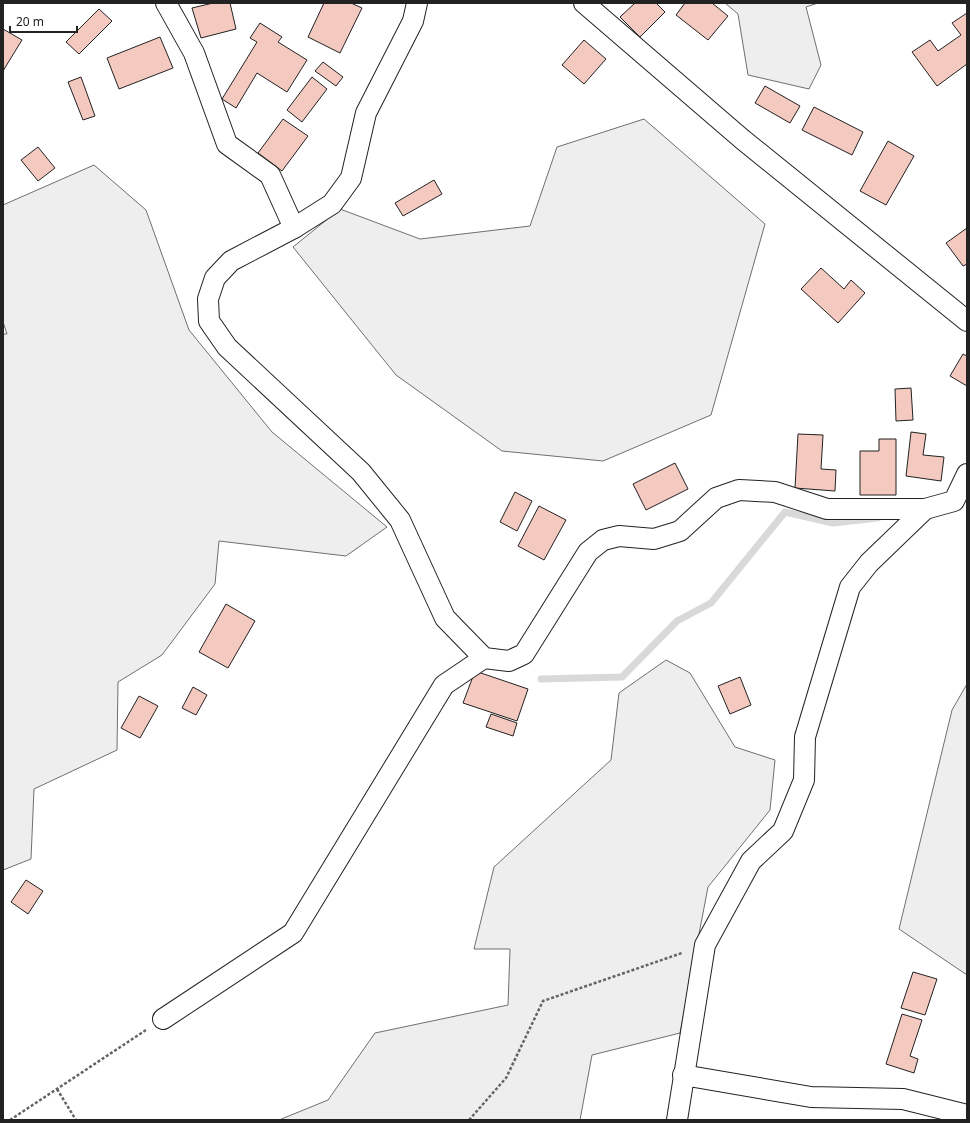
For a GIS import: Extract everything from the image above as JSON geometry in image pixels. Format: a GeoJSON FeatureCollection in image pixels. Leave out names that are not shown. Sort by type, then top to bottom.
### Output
{"type":"FeatureCollection","features":[{"type":"Feature","properties":{"kind":"street"},"geometry":{"type":"LineString","coordinates":[[166,3],[194,53],[227,144],[270,175],[294,228]]}},
{"type":"Feature","properties":{"kind":"street"},"geometry":{"type":"LineString","coordinates":[[417,3],[414,20],[366,113],[351,178],[332,204],[294,228],[231,261],[215,278],[208,299],[209,321],[227,347],[361,472],[400,520],[445,618],[484,658],[509,661],[524,654],[588,552],[602,540],[619,536],[654,539],[680,531],[716,498],[739,490],[775,492],[827,509],[926,509],[954,501],[967,474]]}},
{"type":"Feature","properties":{"kind":"street"},"geometry":{"type":"LineString","coordinates":[[584,3],[742,139],[967,321]]}},
{"type":"Feature","properties":{"kind":"street"},"geometry":{"type":"LineString","coordinates":[[677,1120],[705,945],[752,862],[784,831],[804,780],[805,737],[850,587],[869,563],[926,509]]}},
{"type":"Feature","properties":{"kind":"street"},"geometry":{"type":"LineString","coordinates":[[163,1019],[293,933],[444,685],[484,658]]}},
{"type":"Feature","properties":{"kind":"street"},"geometry":{"type":"LineString","coordinates":[[683,1076],[811,1097],[903,1099],[967,1115]]}},
{"type":"Feature","properties":{"kind":"path"},"geometry":{"type":"LineString","coordinates":[[469,1120],[506,1078],[543,1001],[705,945]]}},
{"type":"Feature","properties":{"kind":"path"},"geometry":{"type":"LineString","coordinates":[[10,1120],[163,1019]]}},
{"type":"Feature","properties":{"kind":"path"},"geometry":{"type":"LineString","coordinates":[[57,1089],[76,1120]]}},
{"type":"Feature","properties":{"kind":"shaded area"},"geometry":{"type":"Polygon","coordinates":[[[725,3],[818,3],[806,7],[821,65],[809,89],[748,75],[738,14],[725,3]]]}},
{"type":"Feature","properties":{"kind":"shaded area"},"geometry":{"type":"Polygon","coordinates":[[[644,119],[765,224],[711,415],[603,461],[502,451],[396,375],[293,247],[340,209],[420,239],[530,226],[557,147],[644,119]]]}},
{"type":"Feature","properties":{"kind":"shaded area"},"geometry":{"type":"Polygon","coordinates":[[[94,165],[146,210],[189,330],[272,432],[387,527],[346,556],[219,541],[215,584],[162,655],[118,682],[117,750],[34,789],[31,859],[3,870],[3,334],[7,334],[3,322],[3,205],[94,165]]]}},
{"type":"Feature","properties":{"kind":"shaded area"},"geometry":{"type":"Polygon","coordinates":[[[666,660],[690,673],[735,747],[775,760],[770,810],[708,887],[680,1033],[592,1055],[580,1120],[279,1120],[328,1100],[375,1033],[508,1005],[510,949],[474,949],[494,867],[611,760],[619,693],[666,660]]]}},
{"type":"Feature","properties":{"kind":"shaded area"},"geometry":{"type":"Polygon","coordinates":[[[967,684],[967,975],[899,929],[952,710],[967,684]]]}},
{"type":"Feature","properties":{"kind":"building"},"geometry":{"type":"Polygon","coordinates":[[[213,3],[230,3],[236,29],[201,38],[192,8],[213,3]]]}},
{"type":"Feature","properties":{"kind":"building"},"geometry":{"type":"Polygon","coordinates":[[[324,3],[351,3],[362,8],[340,53],[308,37],[324,3]]]}},
{"type":"Feature","properties":{"kind":"building"},"geometry":{"type":"Polygon","coordinates":[[[635,3],[656,3],[665,12],[640,37],[620,17],[635,3]]]}},
{"type":"Feature","properties":{"kind":"building"},"geometry":{"type":"Polygon","coordinates":[[[685,3],[712,3],[728,16],[708,40],[676,15],[685,3]]]}},
{"type":"Feature","properties":{"kind":"building"},"geometry":{"type":"Polygon","coordinates":[[[99,9],[112,21],[79,54],[66,42],[99,9]]]}},
{"type":"Feature","properties":{"kind":"building"},"geometry":{"type":"Polygon","coordinates":[[[967,13],[967,64],[937,86],[912,52],[930,40],[938,51],[961,35],[952,23],[967,13]]]}},
{"type":"Feature","properties":{"kind":"building"},"geometry":{"type":"Polygon","coordinates":[[[260,23],[282,37],[278,42],[307,60],[287,92],[257,73],[236,108],[222,99],[257,42],[250,38],[260,23]]]}},
{"type":"Feature","properties":{"kind":"building"},"geometry":{"type":"Polygon","coordinates":[[[3,29],[22,40],[3,71],[3,29]]]}},
{"type":"Feature","properties":{"kind":"building"},"geometry":{"type":"Polygon","coordinates":[[[160,37],[173,68],[119,89],[107,58],[160,37]]]}},
{"type":"Feature","properties":{"kind":"building"},"geometry":{"type":"Polygon","coordinates":[[[584,40],[606,59],[584,84],[562,65],[584,40]]]}},
{"type":"Feature","properties":{"kind":"building"},"geometry":{"type":"Polygon","coordinates":[[[323,62],[343,77],[336,86],[315,71],[323,62]]]}},
{"type":"Feature","properties":{"kind":"building"},"geometry":{"type":"Polygon","coordinates":[[[81,77],[95,116],[83,120],[68,82],[81,77]]]}},
{"type":"Feature","properties":{"kind":"building"},"geometry":{"type":"Polygon","coordinates":[[[312,77],[327,89],[302,122],[287,110],[312,77]]]}},
{"type":"Feature","properties":{"kind":"building"},"geometry":{"type":"Polygon","coordinates":[[[765,86],[800,106],[790,123],[755,103],[765,86]]]}},
{"type":"Feature","properties":{"kind":"building"},"geometry":{"type":"Polygon","coordinates":[[[814,107],[863,132],[852,155],[802,130],[814,107]]]}},
{"type":"Feature","properties":{"kind":"building"},"geometry":{"type":"Polygon","coordinates":[[[283,119],[308,136],[282,171],[258,153],[283,119]]]}},
{"type":"Feature","properties":{"kind":"building"},"geometry":{"type":"Polygon","coordinates":[[[888,141],[914,156],[886,205],[860,191],[888,141]]]}},
{"type":"Feature","properties":{"kind":"building"},"geometry":{"type":"Polygon","coordinates":[[[38,147],[55,168],[38,181],[21,160],[38,147]]]}},
{"type":"Feature","properties":{"kind":"building"},"geometry":{"type":"Polygon","coordinates":[[[434,180],[442,194],[403,216],[395,203],[434,180]]]}},
{"type":"Feature","properties":{"kind":"building"},"geometry":{"type":"Polygon","coordinates":[[[967,228],[967,264],[963,266],[946,243],[967,228]]]}},
{"type":"Feature","properties":{"kind":"building"},"geometry":{"type":"Polygon","coordinates":[[[821,268],[844,289],[851,280],[865,293],[838,323],[801,289],[821,268]]]}},
{"type":"Feature","properties":{"kind":"building"},"geometry":{"type":"Polygon","coordinates":[[[963,354],[967,356],[967,386],[950,376],[963,354]]]}},
{"type":"Feature","properties":{"kind":"building"},"geometry":{"type":"Polygon","coordinates":[[[911,388],[913,420],[896,421],[895,389],[911,388]]]}},
{"type":"Feature","properties":{"kind":"building"},"geometry":{"type":"Polygon","coordinates":[[[911,432],[926,434],[923,455],[944,457],[941,481],[906,476],[911,432]]]}},
{"type":"Feature","properties":{"kind":"building"},"geometry":{"type":"Polygon","coordinates":[[[798,434],[823,435],[821,469],[836,470],[835,491],[795,488],[798,434]]]}},
{"type":"Feature","properties":{"kind":"building"},"geometry":{"type":"Polygon","coordinates":[[[879,439],[896,439],[896,495],[860,495],[860,451],[879,451],[879,439]]]}},
{"type":"Feature","properties":{"kind":"building"},"geometry":{"type":"Polygon","coordinates":[[[675,463],[688,489],[646,510],[633,484],[675,463]]]}},
{"type":"Feature","properties":{"kind":"building"},"geometry":{"type":"Polygon","coordinates":[[[515,492],[532,501],[517,531],[500,522],[515,492]]]}},
{"type":"Feature","properties":{"kind":"building"},"geometry":{"type":"Polygon","coordinates":[[[539,506],[566,520],[544,560],[518,546],[539,506]]]}},
{"type":"Feature","properties":{"kind":"building"},"geometry":{"type":"Polygon","coordinates":[[[226,604],[255,621],[228,668],[199,652],[226,604]]]}},
{"type":"Feature","properties":{"kind":"building"},"geometry":{"type":"Polygon","coordinates":[[[475,671],[528,689],[517,721],[463,703],[475,671]]]}},
{"type":"Feature","properties":{"kind":"building"},"geometry":{"type":"Polygon","coordinates":[[[740,677],[751,705],[730,714],[718,686],[740,677]]]}},
{"type":"Feature","properties":{"kind":"building"},"geometry":{"type":"Polygon","coordinates":[[[193,687],[207,695],[196,715],[182,708],[193,687]]]}},
{"type":"Feature","properties":{"kind":"building"},"geometry":{"type":"Polygon","coordinates":[[[139,696],[158,706],[140,738],[121,728],[139,696]]]}},
{"type":"Feature","properties":{"kind":"building"},"geometry":{"type":"Polygon","coordinates":[[[491,714],[517,723],[513,736],[486,727],[491,714]]]}},
{"type":"Feature","properties":{"kind":"building"},"geometry":{"type":"Polygon","coordinates":[[[26,880],[43,891],[28,914],[11,902],[26,880]]]}},
{"type":"Feature","properties":{"kind":"building"},"geometry":{"type":"Polygon","coordinates":[[[913,972],[937,979],[925,1015],[901,1008],[913,972]]]}},
{"type":"Feature","properties":{"kind":"building"},"geometry":{"type":"Polygon","coordinates":[[[902,1014],[922,1020],[910,1056],[918,1059],[914,1073],[886,1064],[902,1014]]]}},
{"type":"Feature","properties":{"kind":"waterway"},"geometry":{"type":"LineString","coordinates":[[541,679],[622,677],[677,621],[711,603],[785,512],[833,523],[878,518]]}}]}
